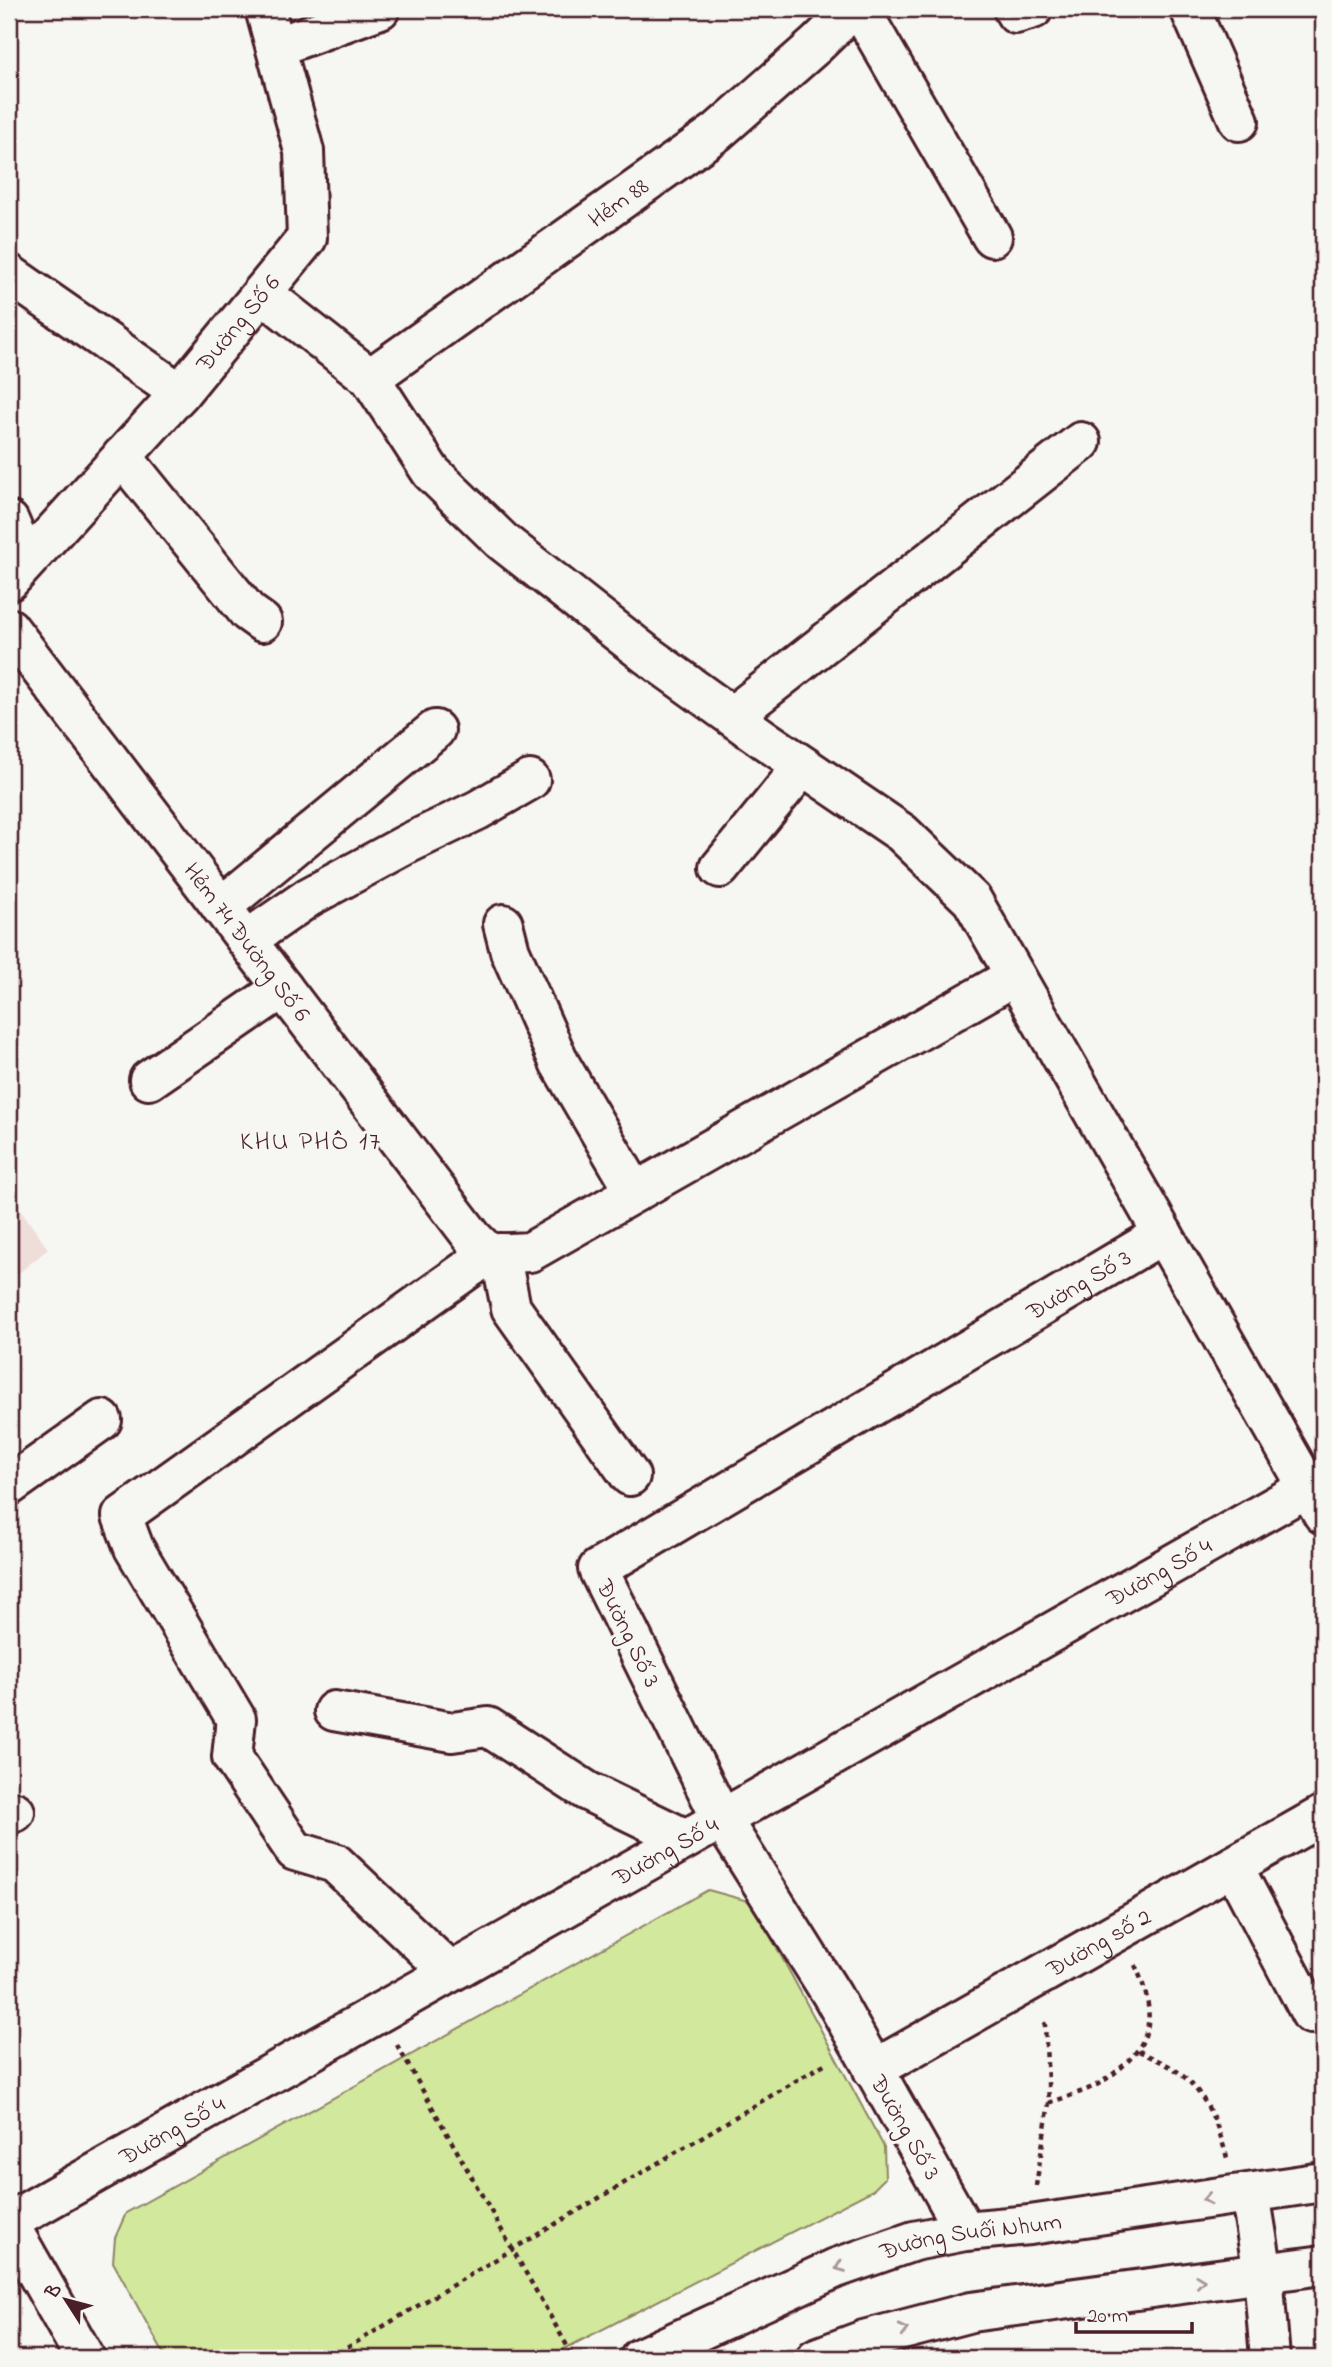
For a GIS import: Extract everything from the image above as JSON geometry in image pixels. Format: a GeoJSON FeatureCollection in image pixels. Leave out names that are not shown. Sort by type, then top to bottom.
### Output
{"type":"FeatureCollection","features":[{"type":"Feature","properties":{"kind":"street","name":"Đường Số 6"},"geometry":{"type":"LineString","coordinates":[[17,571],[180,393],[307,238],[304,150],[265,9]]}},
{"type":"Feature","properties":{"kind":"street"},"geometry":{"type":"LineString","coordinates":[[276,47],[380,9]]}},
{"type":"Feature","properties":{"kind":"street","name":"Hẻm 88"},"geometry":{"type":"LineString","coordinates":[[370,379],[717,132],[853,9]]}},
{"type":"Feature","properties":{"kind":"street"},"geometry":{"type":"LineString","coordinates":[[860,9],[992,237]]}},
{"type":"Feature","properties":{"kind":"street"},"geometry":{"type":"LineString","coordinates":[[1013,9],[1016,14],[1033,9]]}},
{"type":"Feature","properties":{"kind":"street"},"geometry":{"type":"LineString","coordinates":[[1190,9],[1239,121]]}},
{"type":"Feature","properties":{"kind":"street"},"geometry":{"type":"LineString","coordinates":[[9,274],[180,393]]}},
{"type":"Feature","properties":{"kind":"street"},"geometry":{"type":"LineString","coordinates":[[262,293],[370,379],[431,472],[502,541],[647,655],[902,833],[972,900],[1163,1234],[1318,1494]]}},
{"type":"Feature","properties":{"kind":"street"},"geometry":{"type":"LineString","coordinates":[[732,716],[1081,442]]}},
{"type":"Feature","properties":{"kind":"street"},"geometry":{"type":"LineString","coordinates":[[122,456],[248,612],[262,622]]}},
{"type":"Feature","properties":{"kind":"street"},"geometry":{"type":"LineString","coordinates":[[9,521],[17,571]]}},
{"type":"Feature","properties":{"kind":"street","name":"Hẻm 74 Đường Số 6"},"geometry":{"type":"LineString","coordinates":[[9,628],[473,1238],[495,1254]]}},
{"type":"Feature","properties":{"kind":"street"},"geometry":{"type":"LineString","coordinates":[[221,907],[435,730]]}},
{"type":"Feature","properties":{"kind":"street"},"geometry":{"type":"LineString","coordinates":[[720,868],[803,766]]}},
{"type":"Feature","properties":{"kind":"street"},"geometry":{"type":"LineString","coordinates":[[247,940],[309,897],[478,810],[530,780]]}},
{"type":"Feature","properties":{"kind":"street"},"geometry":{"type":"LineString","coordinates":[[503,925],[510,951],[560,1064],[635,1192]]}},
{"type":"Feature","properties":{"kind":"street"},"geometry":{"type":"LineString","coordinates":[[450,1972],[335,1863],[295,1851],[232,1757],[236,1719],[134,1548],[122,1516],[495,1254],[530,1252],[1015,976]]}},
{"type":"Feature","properties":{"kind":"street"},"geometry":{"type":"LineString","coordinates":[[149,1080],[283,988]]}},
{"type":"Feature","properties":{"kind":"street","name":"Đường Số 3"},"geometry":{"type":"LineString","coordinates":[[965,2231],[832,1995],[722,1818],[598,1569],[1163,1234]]}},
{"type":"Feature","properties":{"kind":"street"},"geometry":{"type":"LineString","coordinates":[[495,1254],[511,1308],[630,1476]]}},
{"type":"Feature","properties":{"kind":"street"},"geometry":{"type":"LineString","coordinates":[[9,1486],[102,1420]]}},
{"type":"Feature","properties":{"kind":"street","name":"Đường Số 4"},"geometry":{"type":"LineString","coordinates":[[9,2223],[722,1818],[1318,1494]]}},
{"type":"Feature","properties":{"kind":"street"},"geometry":{"type":"LineString","coordinates":[[334,1711],[452,1732],[488,1727],[587,1791],[686,1839]]}},
{"type":"Feature","properties":{"kind":"street","name":"Đường số 2"},"geometry":{"type":"LineString","coordinates":[[866,2057],[1027,1983],[1323,1815]]}},
{"type":"Feature","properties":{"kind":"street"},"geometry":{"type":"LineString","coordinates":[[1233,1866],[1311,2014]]}},
{"type":"Feature","properties":{"kind":"street","name":"Đường Suối Nhum"},"geometry":{"type":"LineString","coordinates":[[640,2358],[836,2268],[914,2241],[965,2231],[1030,2225],[1323,2182]]}},
{"type":"Feature","properties":{"kind":"street"},"geometry":{"type":"LineString","coordinates":[[1244,2194],[1263,2273],[1270,2358]]}},
{"type":"Feature","properties":{"kind":"street"},"geometry":{"type":"LineString","coordinates":[[9,2223],[85,2358]]}},
{"type":"Feature","properties":{"kind":"street"},"geometry":{"type":"LineString","coordinates":[[816,2358],[864,2340],[971,2312],[1323,2265]]}},
{"type":"Feature","properties":{"kind":"path"},"geometry":{"type":"LineString","coordinates":[[1049,2103],[1098,2084],[1139,2051],[1149,2024],[1145,1987],[1130,1956],[1114,1934]]}},
{"type":"Feature","properties":{"kind":"path"},"geometry":{"type":"LineString","coordinates":[[1027,1983],[1045,2025],[1049,2103],[1030,2225]]}},
{"type":"Feature","properties":{"kind":"path"},"geometry":{"type":"LineString","coordinates":[[378,2013],[574,2358]]}},
{"type":"Feature","properties":{"kind":"path"},"geometry":{"type":"LineString","coordinates":[[1139,2051],[1175,2070],[1205,2099],[1244,2194]]}},
{"type":"Feature","properties":{"kind":"path"},"geometry":{"type":"LineString","coordinates":[[330,2358],[514,2249],[866,2057]]}},
{"type":"Feature","properties":{"kind":"shaded area"},"geometry":{"type":"Polygon","coordinates":[[[9,1193],[48,1249],[9,1281],[9,1193]]]}},
{"type":"Feature","properties":{"kind":"green space"},"geometry":{"type":"Polygon","coordinates":[[[708,1890],[752,1902],[884,2147],[885,2178],[873,2190],[547,2358],[166,2358],[113,2262],[115,2238],[126,2213],[708,1890]]]}},
{"type":"Feature","properties":{"kind":"district","name":"KHU PHỐ 17"},"geometry":{"type":"Point","coordinates":[311,1140]}}]}
